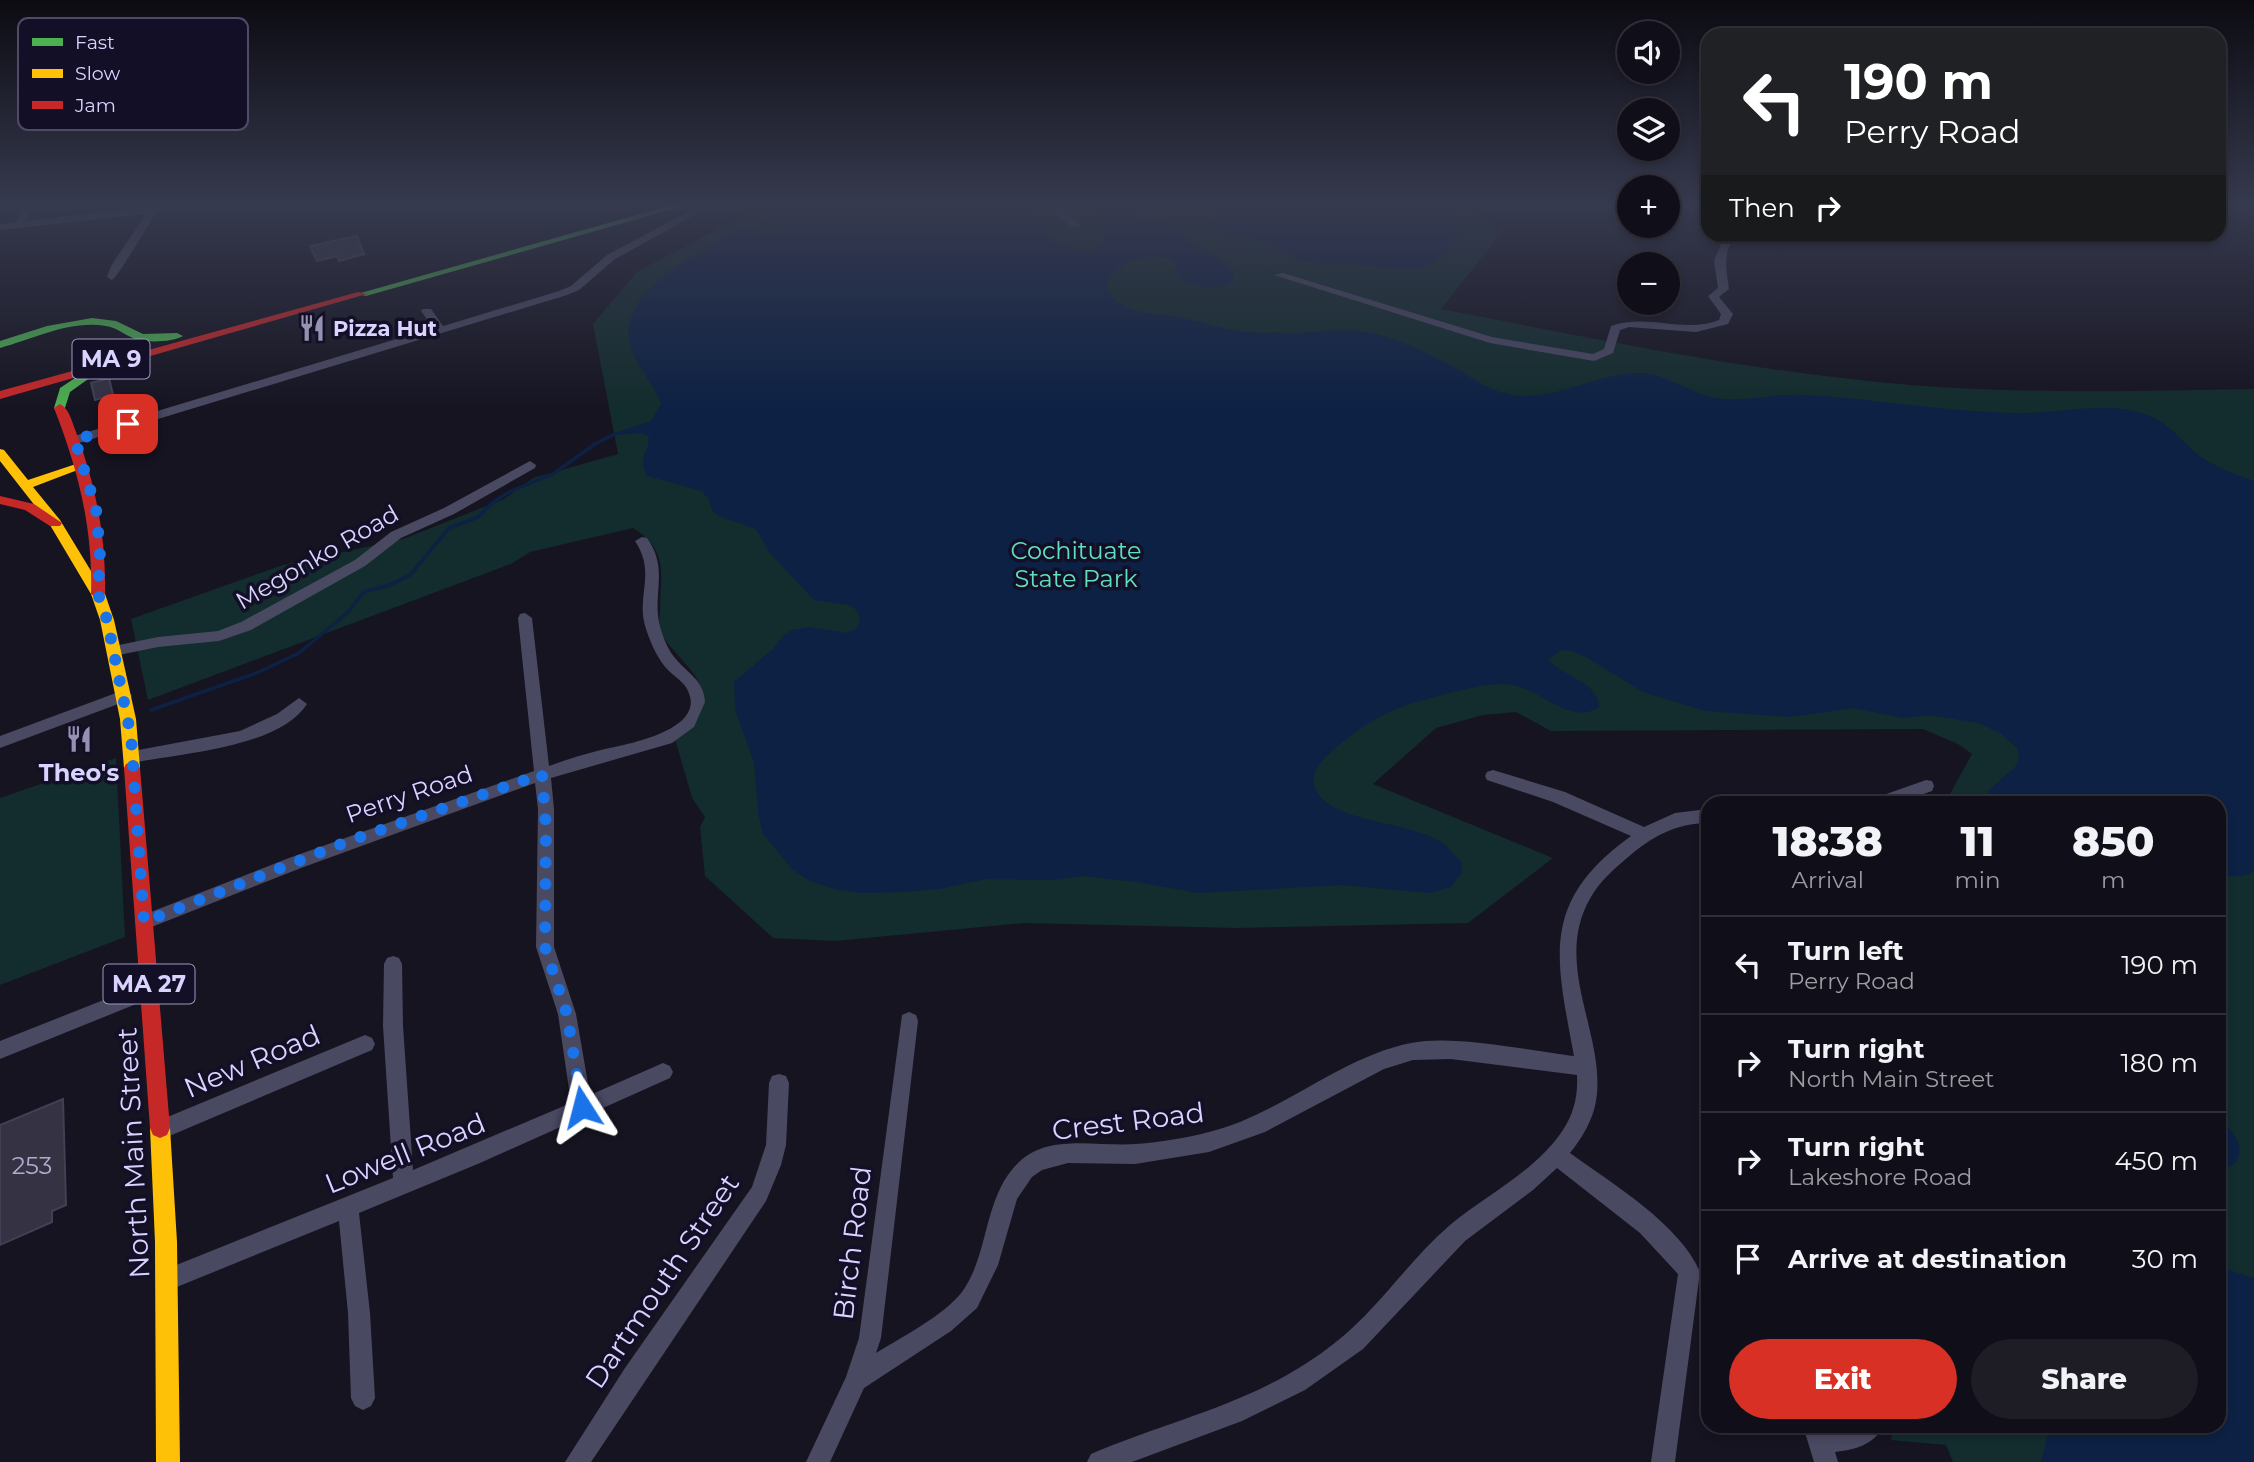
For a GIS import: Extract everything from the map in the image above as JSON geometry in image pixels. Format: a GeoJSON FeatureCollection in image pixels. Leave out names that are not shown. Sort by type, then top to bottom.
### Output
{"type":"FeatureCollection","features":[{"type":"Feature","properties":{"kind":"main road","name":"MA 9"},"geometry":{"type":"LineString","coordinates":[[0,389],[418,273]]}},
{"type":"Feature","properties":{"kind":"main road","name":"MA 9"},"geometry":{"type":"LineString","coordinates":[[0,396],[437,273]]}},
{"type":"Feature","properties":{"kind":"main road"},"geometry":{"type":"LineString","coordinates":[[0,345],[56,326],[84,321],[114,324],[132,334],[150,338],[221,328]]}},
{"type":"Feature","properties":{"kind":"main road"},"geometry":{"type":"LineString","coordinates":[[0,350],[48,334],[80,327],[108,330],[114,335],[112,345],[86,363],[47,376]]}},
{"type":"Feature","properties":{"kind":"main road"},"geometry":{"type":"LineString","coordinates":[[60,408],[61,396],[70,384],[119,362]]}},
{"type":"Feature","properties":{"kind":"main road"},"geometry":{"type":"LineString","coordinates":[[0,396],[40,395],[52,400],[60,408]]}},
{"type":"Feature","properties":{"kind":"main road","name":"North Main Street"},"geometry":{"type":"LineString","coordinates":[[60,408],[75,440],[96,509],[100,552],[98,594]]}},
{"type":"Feature","properties":{"kind":"main road","name":"North Main Street"},"geometry":{"type":"LineString","coordinates":[[0,453],[55,523],[98,594],[104,609],[124,696],[133,757],[160,1130],[167,1280],[169,1462]]}},
{"type":"Feature","properties":{"kind":"main road"},"geometry":{"type":"LineString","coordinates":[[26,485],[82,466]]}},
{"type":"Feature","properties":{"kind":"main road"},"geometry":{"type":"LineString","coordinates":[[0,500],[29,507],[55,523]]}},
{"type":"Feature","properties":{"kind":"street"},"geometry":{"type":"LineString","coordinates":[[75,440],[570,290],[591,273]]}},
{"type":"Feature","properties":{"kind":"street"},"geometry":{"type":"LineString","coordinates":[[1279,275],[1490,340],[1594,358],[1609,351],[1615,328],[1620,325],[1641,324],[1701,330],[1724,322],[1727,314],[1713,296],[1724,289],[1721,273]]}},
{"type":"Feature","properties":{"kind":"street"},"geometry":{"type":"LineString","coordinates":[[428,311],[440,330]]}},
{"type":"Feature","properties":{"kind":"street","name":"Megonko Road"},"geometry":{"type":"LineString","coordinates":[[114,651],[158,642],[211,637],[235,630],[360,563],[396,535],[449,511],[530,465]]}},
{"type":"Feature","properties":{"kind":"street","name":"Perry Road"},"geometry":{"type":"LineString","coordinates":[[144,922],[349,841],[542,774],[657,741],[683,728],[691,720],[697,705],[696,690],[691,680],[669,661],[654,631],[650,605],[654,566],[649,549],[642,541]]}},
{"type":"Feature","properties":{"kind":"street"},"geometry":{"type":"LineString","coordinates":[[525,618],[546,828],[545,947],[567,1014],[582,1107]]}},
{"type":"Feature","properties":{"kind":"street"},"geometry":{"type":"LineString","coordinates":[[0,742],[124,696]]}},
{"type":"Feature","properties":{"kind":"street"},"geometry":{"type":"LineString","coordinates":[[133,757],[241,735],[276,722],[299,704]]}},
{"type":"Feature","properties":{"kind":"street"},"geometry":{"type":"LineString","coordinates":[[1493,776],[1546,792],[1608,817],[1638,840]]}},
{"type":"Feature","properties":{"kind":"street"},"geometry":{"type":"LineString","coordinates":[[1900,796],[1926,786]]}},
{"type":"Feature","properties":{"kind":"street"},"geometry":{"type":"LineString","coordinates":[[1099,1462],[1265,1401],[1306,1378],[1369,1329],[1455,1235],[1520,1187],[1556,1155],[1574,1131],[1586,1105],[1586,1067],[1569,990],[1566,942],[1576,907],[1585,890],[1604,868],[1638,840],[1679,816],[1701,816]]}},
{"type":"Feature","properties":{"kind":"street"},"geometry":{"type":"LineString","coordinates":[[393,964],[393,1026],[404,1185]]}},
{"type":"Feature","properties":{"kind":"street"},"geometry":{"type":"LineString","coordinates":[[0,1050],[149,990]]}},
{"type":"Feature","properties":{"kind":"street","name":"Birch Road"},"geometry":{"type":"LineString","coordinates":[[818,1462],[856,1380],[875,1315],[909,1021]]}},
{"type":"Feature","properties":{"kind":"street","name":"New Road"},"geometry":{"type":"LineString","coordinates":[[160,1130],[365,1044]]}},
{"type":"Feature","properties":{"kind":"street","name":"Crest Road"},"geometry":{"type":"LineString","coordinates":[[856,1380],[943,1322],[969,1300],[987,1265],[1008,1194],[1025,1170],[1037,1161],[1068,1153],[1110,1155],[1163,1152],[1228,1137],[1282,1113],[1380,1061],[1413,1051],[1451,1050],[1586,1067]]}},
{"type":"Feature","properties":{"kind":"street","name":"Lowell Road"},"geometry":{"type":"LineString","coordinates":[[167,1280],[404,1185],[663,1072]]}},
{"type":"Feature","properties":{"kind":"street","name":"Dartmouth Street"},"geometry":{"type":"LineString","coordinates":[[577,1462],[759,1194],[776,1145],[779,1083]]}},
{"type":"Feature","properties":{"kind":"street"},"geometry":{"type":"LineString","coordinates":[[1556,1155],[1635,1216],[1676,1253],[1689,1272],[1663,1462]]}},
{"type":"Feature","properties":{"kind":"street"},"geometry":{"type":"LineString","coordinates":[[348,1207],[357,1292],[363,1398]]}},
{"type":"Feature","properties":{"kind":"street"},"geometry":{"type":"LineString","coordinates":[[1820,1443],[1866,1433]]}},
{"type":"Feature","properties":{"kind":"green space","name":"Cochituate State Park"},"geometry":{"type":"Polygon","coordinates":[[[636,273],[1469,273],[1441,309],[1792,372],[1954,388],[2040,391],[2254,389],[2254,1462],[1953,1462],[1946,1445],[1891,1440],[1892,1433],[2226,1433],[2226,796],[1949,796],[1972,754],[1958,744],[1923,729],[1551,731],[1516,712],[1483,715],[1436,728],[1373,784],[1553,858],[1468,923],[1236,928],[1024,923],[835,941],[773,938],[705,876],[700,827],[705,817],[692,798],[675,739],[703,693],[695,675],[660,630],[660,563],[652,545],[633,528],[530,552],[511,564],[148,700],[131,619],[283,565],[403,539],[504,499],[533,478],[618,454],[593,324],[636,273]]]}},
{"type":"Feature","properties":{"kind":"green space"},"geometry":{"type":"Polygon","coordinates":[[[116,758],[125,937],[0,985],[0,798],[116,758]]]}},
{"type":"Feature","properties":{"kind":"water","name":"Cochituate State Park"},"geometry":{"type":"Polygon","coordinates":[[[668,273],[1114,273],[1108,285],[1113,298],[1134,310],[1251,333],[1342,330],[1373,333],[1449,364],[1487,387],[1513,395],[1545,394],[1608,377],[1640,373],[1662,377],[1703,395],[1726,399],[1803,395],[2010,413],[2112,408],[2145,414],[2166,426],[2202,458],[2254,481],[2254,870],[2242,876],[2226,876],[2226,796],[1987,796],[1989,790],[2016,766],[2019,757],[2017,748],[2000,733],[1978,723],[1929,715],[1903,718],[1854,708],[1789,717],[1706,711],[1643,692],[1586,657],[1561,650],[1548,660],[1587,686],[1597,699],[1599,707],[1589,712],[1568,710],[1517,686],[1494,684],[1469,688],[1417,702],[1375,719],[1332,751],[1315,772],[1316,789],[1330,805],[1360,817],[1430,836],[1443,843],[1461,862],[1462,872],[1451,887],[1429,893],[1342,885],[1198,893],[1083,876],[1056,880],[986,879],[939,889],[861,893],[834,889],[810,881],[793,870],[763,834],[758,812],[754,763],[735,709],[734,682],[792,630],[809,627],[846,633],[856,629],[860,621],[858,611],[849,605],[814,600],[769,552],[756,529],[719,516],[712,510],[709,499],[702,491],[647,476],[643,459],[649,437],[643,433],[616,435],[615,433],[651,421],[661,404],[631,347],[629,327],[635,309],[647,292],[668,273]]]}},
{"type":"Feature","properties":{"kind":"water","name":"Cochituate State Park"},"geometry":{"type":"Polygon","coordinates":[[[1234,273],[1235,276],[1229,285],[1215,287],[1187,282],[1175,274],[1234,273]]]}},
{"type":"Feature","properties":{"kind":"water"},"geometry":{"type":"Polygon","coordinates":[[[2226,1125],[2239,1144],[2236,1163],[2226,1168],[2226,1125]]]}},
{"type":"Feature","properties":{"kind":"water"},"geometry":{"type":"Polygon","coordinates":[[[2226,1269],[2254,1278],[2254,1462],[2041,1462],[2048,1433],[2226,1433],[2226,1269]]]}},
{"type":"Feature","properties":{"kind":"building"},"geometry":{"type":"Polygon","coordinates":[[[109,378],[113,395],[95,400],[91,383],[109,378]]]}},
{"type":"Feature","properties":{"kind":"building"},"geometry":{"type":"Polygon","coordinates":[[[63,1099],[66,1205],[52,1211],[52,1222],[0,1245],[0,1125],[63,1099]]]}},
{"type":"Feature","properties":{"kind":"waterway"},"geometry":{"type":"LineString","coordinates":[[151,710],[259,672],[299,653],[346,614],[364,592],[390,585],[410,575],[449,528],[478,517],[493,502],[511,491],[553,474],[595,444],[615,434]]}},
{"type":"Feature","properties":{"kind":"traffic: fast"},"geometry":{"type":"LineString","coordinates":[[362,294],[437,273]]}},
{"type":"Feature","properties":{"kind":"traffic: fast"},"geometry":{"type":"LineString","coordinates":[[0,345],[51,328],[92,321],[112,323],[141,337],[177,336]]}},
{"type":"Feature","properties":{"kind":"traffic: fast"},"geometry":{"type":"LineString","coordinates":[[60,408],[64,391],[87,374]]}},
{"type":"Feature","properties":{"kind":"traffic: slow"},"geometry":{"type":"LineString","coordinates":[[0,453],[55,523],[98,594],[107,620],[128,719],[132,768]]}},
{"type":"Feature","properties":{"kind":"traffic: slow"},"geometry":{"type":"LineString","coordinates":[[25,485],[82,466]]}},
{"type":"Feature","properties":{"kind":"traffic: slow"},"geometry":{"type":"LineString","coordinates":[[160,1128],[166,1242],[168,1462]]}},
{"type":"Feature","properties":{"kind":"traffic: jam"},"geometry":{"type":"LineString","coordinates":[[0,395],[362,294]]}},
{"type":"Feature","properties":{"kind":"traffic: jam"},"geometry":{"type":"LineString","coordinates":[[60,408],[85,476],[95,522],[98,594]]}},
{"type":"Feature","properties":{"kind":"traffic: jam"},"geometry":{"type":"LineString","coordinates":[[0,500],[29,507],[55,523]]}},
{"type":"Feature","properties":{"kind":"traffic: jam"},"geometry":{"type":"LineString","coordinates":[[132,768],[160,1128]]}},
{"type":"Feature","properties":{"kind":"place","name":"Pizza Hut"},"geometry":{"type":"Point","coordinates":[312,328]}},
{"type":"Feature","properties":{"kind":"place","name":"Theo's"},"geometry":{"type":"Point","coordinates":[79,739]}},
{"type":"Feature","properties":{"kind":"route"},"geometry":{"type":"LineString","coordinates":[[128,424],[75,440],[96,509],[100,552],[98,594],[107,620],[131,736],[144,922],[349,841],[542,774],[546,809],[544,939],[548,961],[560,988],[567,1014],[582,1107]]}}]}
